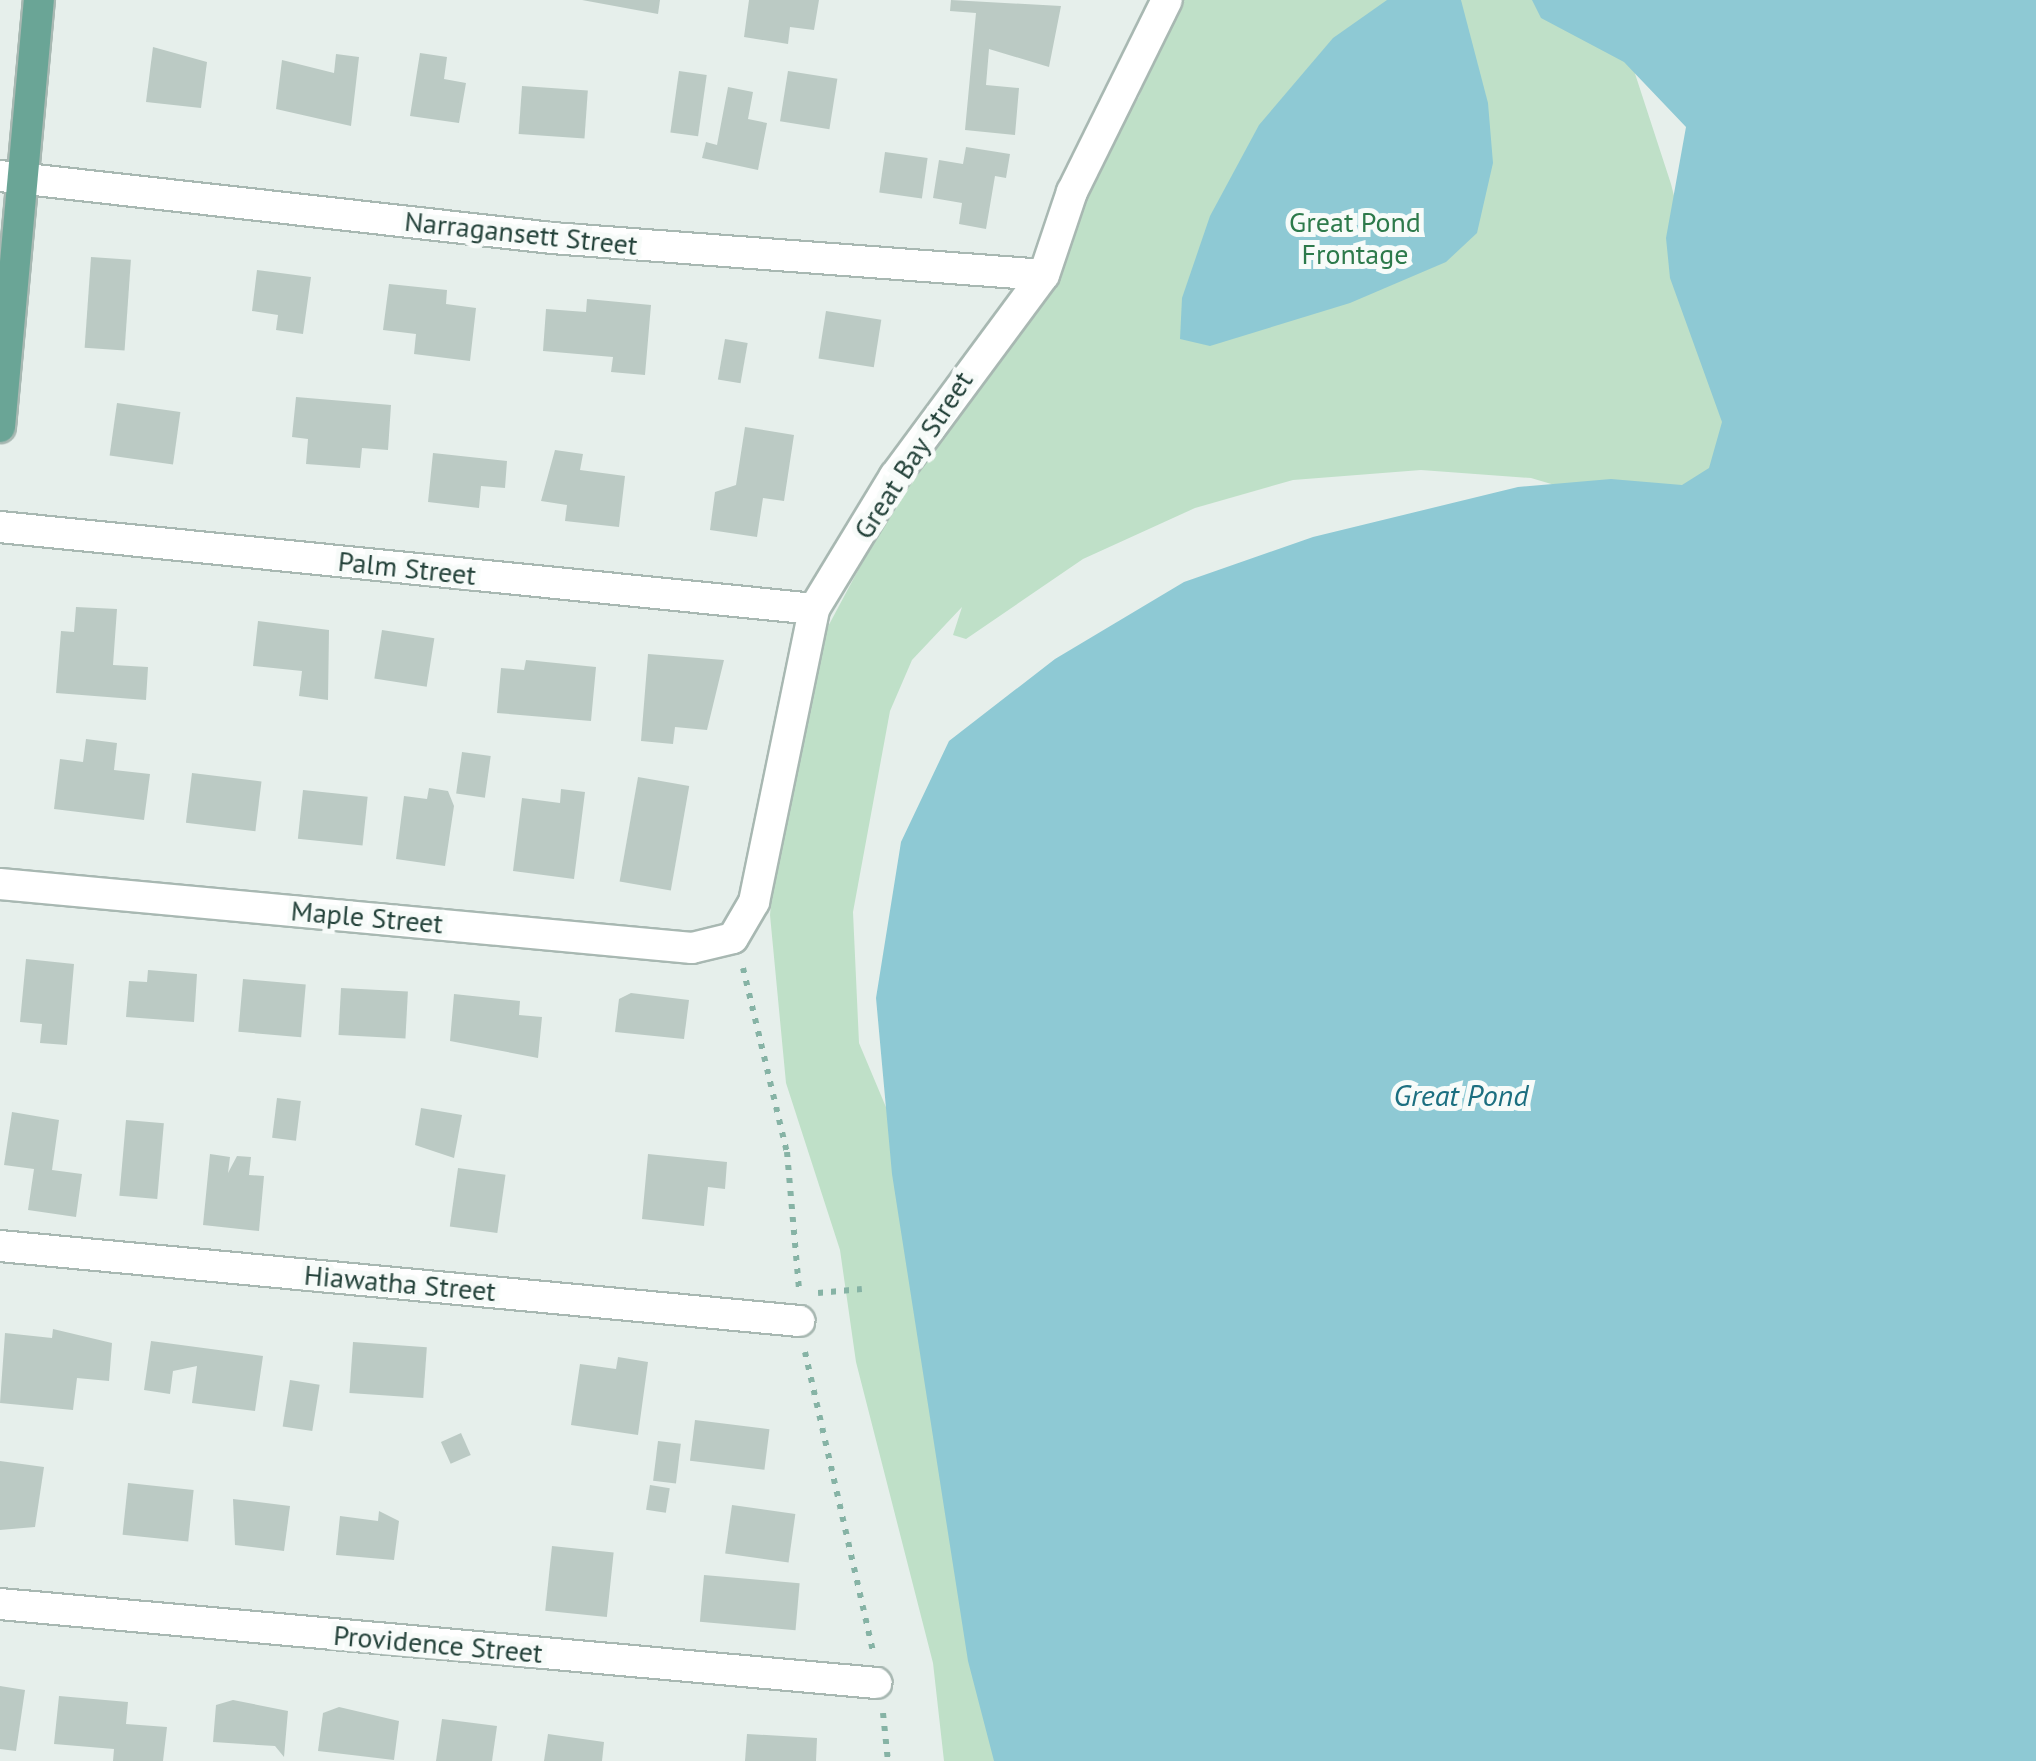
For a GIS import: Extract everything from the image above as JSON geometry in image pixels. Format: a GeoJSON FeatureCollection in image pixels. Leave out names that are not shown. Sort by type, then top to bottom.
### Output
{"type":"FeatureCollection","features":[{"type":"Feature","properties":{"kind":"main road"},"geometry":{"type":"LineString","coordinates":[[0,427],[11,178],[38,0]]}},
{"type":"Feature","properties":{"kind":"street","name":"Great Bay Street"},"geometry":{"type":"LineString","coordinates":[[734,938],[754,902],[814,610],[916,445],[1044,275],[1072,192],[1167,0]]}},
{"type":"Feature","properties":{"kind":"street","name":"Narragansett Street"},"geometry":{"type":"LineString","coordinates":[[11,178],[552,238],[1044,275]]}},
{"type":"Feature","properties":{"kind":"street","name":"Palm Street"},"geometry":{"type":"LineString","coordinates":[[0,527],[814,610]]}},
{"type":"Feature","properties":{"kind":"street","name":"Maple Street"},"geometry":{"type":"LineString","coordinates":[[0,884],[692,948],[734,938]]}},
{"type":"Feature","properties":{"kind":"street","name":"Hiawatha Street"},"geometry":{"type":"LineString","coordinates":[[0,1246],[799,1321]]}},
{"type":"Feature","properties":{"kind":"street","name":"Providence Street"},"geometry":{"type":"LineString","coordinates":[[0,1604],[876,1684]]}},
{"type":"Feature","properties":{"kind":"path"},"geometry":{"type":"LineString","coordinates":[[825,1292],[862,1289]]}},
{"type":"Feature","properties":{"kind":"green space","name":"Great Pond Frontage"},"geometry":{"type":"Polygon","coordinates":[[[1174,0],[1611,0],[1671,184],[1746,480],[1585,494],[1531,478],[1421,470],[1293,480],[1195,508],[1083,559],[966,639],[953,635],[962,607],[912,660],[890,711],[853,912],[859,1043],[933,1219],[1031,1761],[944,1761],[933,1663],[856,1362],[840,1250],[786,1083],[770,915],[777,837],[824,634],[919,456],[1139,97],[1174,0]]]}},
{"type":"Feature","properties":{"kind":"water"},"geometry":{"type":"Polygon","coordinates":[[[1387,0],[1461,0],[1488,103],[1493,163],[1477,233],[1446,262],[1350,303],[1210,346],[1180,339],[1182,298],[1210,216],[1259,125],[1333,38],[1387,0]]]}},
{"type":"Feature","properties":{"kind":"water","name":"Great Pond"},"geometry":{"type":"Polygon","coordinates":[[[1532,0],[2036,0],[2036,1761],[994,1761],[968,1661],[892,1174],[876,998],[901,842],[949,741],[1055,659],[1184,582],[1313,537],[1518,487],[1611,479],[1682,485],[1709,468],[1722,422],[1670,278],[1666,238],[1686,127],[1624,62],[1541,18],[1532,0]]]}},
{"type":"Feature","properties":{"kind":"building"},"geometry":{"type":"Polygon","coordinates":[[[582,0],[660,0],[658,14],[582,0]]]}},
{"type":"Feature","properties":{"kind":"building"},"geometry":{"type":"Polygon","coordinates":[[[749,0],[819,0],[814,30],[790,27],[788,44],[744,37],[749,0]]]}},
{"type":"Feature","properties":{"kind":"building"},"geometry":{"type":"Polygon","coordinates":[[[951,0],[1061,6],[1049,67],[989,49],[986,85],[1019,88],[1015,135],[965,130],[976,13],[950,11],[951,0]]]}},
{"type":"Feature","properties":{"kind":"building"},"geometry":{"type":"Polygon","coordinates":[[[153,47],[207,62],[201,108],[146,102],[153,47]]]}},
{"type":"Feature","properties":{"kind":"building"},"geometry":{"type":"Polygon","coordinates":[[[420,53],[447,57],[444,79],[466,83],[459,123],[410,116],[420,53]]]}},
{"type":"Feature","properties":{"kind":"building"},"geometry":{"type":"Polygon","coordinates":[[[336,54],[359,57],[351,126],[276,109],[282,60],[334,73],[336,54]]]}},
{"type":"Feature","properties":{"kind":"building"},"geometry":{"type":"Polygon","coordinates":[[[679,71],[707,75],[698,136],[670,132],[679,71]]]}},
{"type":"Feature","properties":{"kind":"building"},"geometry":{"type":"Polygon","coordinates":[[[788,71],[837,79],[829,129],[780,121],[788,71]]]}},
{"type":"Feature","properties":{"kind":"building"},"geometry":{"type":"Polygon","coordinates":[[[522,86],[588,91],[584,138],[519,134],[522,86]]]}},
{"type":"Feature","properties":{"kind":"building"},"geometry":{"type":"Polygon","coordinates":[[[728,87],[753,92],[748,119],[767,123],[758,170],[702,158],[706,142],[717,145],[728,87]]]}},
{"type":"Feature","properties":{"kind":"building"},"geometry":{"type":"Polygon","coordinates":[[[966,147],[1010,154],[1006,178],[995,176],[986,229],[959,224],[962,203],[933,198],[939,160],[963,164],[966,147]]]}},
{"type":"Feature","properties":{"kind":"building"},"geometry":{"type":"Polygon","coordinates":[[[885,152],[928,158],[922,199],[879,193],[885,152]]]}},
{"type":"Feature","properties":{"kind":"building"},"geometry":{"type":"Polygon","coordinates":[[[91,257],[131,260],[125,351],[85,348],[91,257]]]}},
{"type":"Feature","properties":{"kind":"building"},"geometry":{"type":"Polygon","coordinates":[[[257,270],[311,277],[303,334],[276,330],[278,315],[252,311],[257,270]]]}},
{"type":"Feature","properties":{"kind":"building"},"geometry":{"type":"Polygon","coordinates":[[[389,284],[447,290],[446,304],[476,308],[470,361],[414,354],[416,334],[383,330],[389,284]]]}},
{"type":"Feature","properties":{"kind":"building"},"geometry":{"type":"Polygon","coordinates":[[[587,299],[651,305],[645,375],[611,372],[613,357],[543,351],[546,309],[586,312],[587,299]]]}},
{"type":"Feature","properties":{"kind":"building"},"geometry":{"type":"Polygon","coordinates":[[[826,311],[881,320],[874,367],[818,358],[826,311]]]}},
{"type":"Feature","properties":{"kind":"building"},"geometry":{"type":"Polygon","coordinates":[[[725,339],[748,343],[741,383],[718,379],[725,339]]]}},
{"type":"Feature","properties":{"kind":"building"},"geometry":{"type":"Polygon","coordinates":[[[296,397],[391,405],[388,450],[362,448],[360,468],[306,464],[308,439],[292,437],[296,397]]]}},
{"type":"Feature","properties":{"kind":"building"},"geometry":{"type":"Polygon","coordinates":[[[117,403],[180,412],[173,464],[110,455],[117,403]]]}},
{"type":"Feature","properties":{"kind":"building"},"geometry":{"type":"Polygon","coordinates":[[[745,427],[794,435],[784,501],[763,498],[757,537],[710,530],[715,492],[736,485],[745,427]]]}},
{"type":"Feature","properties":{"kind":"building"},"geometry":{"type":"Polygon","coordinates":[[[555,450],[583,454],[580,470],[625,476],[619,527],[565,521],[567,505],[541,501],[555,450]]]}},
{"type":"Feature","properties":{"kind":"building"},"geometry":{"type":"Polygon","coordinates":[[[433,453],[507,461],[505,488],[481,486],[479,508],[428,502],[433,453]]]}},
{"type":"Feature","properties":{"kind":"building"},"geometry":{"type":"Polygon","coordinates":[[[76,607],[117,609],[113,665],[148,667],[146,700],[56,693],[61,631],[74,632],[76,607]]]}},
{"type":"Feature","properties":{"kind":"building"},"geometry":{"type":"Polygon","coordinates":[[[258,621],[329,630],[328,700],[299,696],[302,671],[253,666],[258,621]]]}},
{"type":"Feature","properties":{"kind":"building"},"geometry":{"type":"Polygon","coordinates":[[[382,630],[434,638],[427,687],[374,678],[382,630]]]}},
{"type":"Feature","properties":{"kind":"building"},"geometry":{"type":"Polygon","coordinates":[[[648,654],[724,660],[707,730],[675,727],[673,744],[641,741],[648,654]]]}},
{"type":"Feature","properties":{"kind":"building"},"geometry":{"type":"Polygon","coordinates":[[[526,660],[596,667],[591,721],[497,713],[501,668],[524,670],[526,660]]]}},
{"type":"Feature","properties":{"kind":"building"},"geometry":{"type":"Polygon","coordinates":[[[86,739],[117,743],[114,770],[150,774],[144,820],[54,809],[60,759],[83,762],[86,739]]]}},
{"type":"Feature","properties":{"kind":"building"},"geometry":{"type":"Polygon","coordinates":[[[462,752],[491,756],[485,798],[456,794],[462,752]]]}},
{"type":"Feature","properties":{"kind":"building"},"geometry":{"type":"Polygon","coordinates":[[[192,773],[261,782],[255,831],[186,823],[192,773]]]}},
{"type":"Feature","properties":{"kind":"building"},"geometry":{"type":"Polygon","coordinates":[[[638,777],[689,786],[671,890],[620,881],[638,777]]]}},
{"type":"Feature","properties":{"kind":"building"},"geometry":{"type":"Polygon","coordinates":[[[429,788],[448,791],[454,806],[445,866],[396,859],[404,796],[427,799],[429,788]]]}},
{"type":"Feature","properties":{"kind":"building"},"geometry":{"type":"Polygon","coordinates":[[[561,789],[585,792],[574,879],[513,871],[522,798],[560,803],[561,789]]]}},
{"type":"Feature","properties":{"kind":"building"},"geometry":{"type":"Polygon","coordinates":[[[303,790],[368,797],[363,846],[298,839],[303,790]]]}},
{"type":"Feature","properties":{"kind":"building"},"geometry":{"type":"Polygon","coordinates":[[[26,959],[74,964],[67,1045],[40,1043],[42,1024],[20,1022],[26,959]]]}},
{"type":"Feature","properties":{"kind":"building"},"geometry":{"type":"Polygon","coordinates":[[[148,970],[197,974],[194,1022],[126,1017],[129,981],[147,982],[148,970]]]}},
{"type":"Feature","properties":{"kind":"building"},"geometry":{"type":"Polygon","coordinates":[[[243,979],[306,984],[301,1037],[238,1032],[243,979]]]}},
{"type":"Feature","properties":{"kind":"building"},"geometry":{"type":"Polygon","coordinates":[[[341,988],[408,992],[405,1038],[339,1035],[341,988]]]}},
{"type":"Feature","properties":{"kind":"building"},"geometry":{"type":"Polygon","coordinates":[[[631,993],[689,1000],[684,1039],[615,1032],[619,999],[631,993]]]}},
{"type":"Feature","properties":{"kind":"building"},"geometry":{"type":"Polygon","coordinates":[[[454,994],[520,1001],[519,1015],[542,1017],[538,1058],[450,1041],[454,994]]]}},
{"type":"Feature","properties":{"kind":"building"},"geometry":{"type":"Polygon","coordinates":[[[277,1098],[301,1101],[296,1141],[272,1138],[277,1098]]]}},
{"type":"Feature","properties":{"kind":"building"},"geometry":{"type":"Polygon","coordinates":[[[421,1108],[462,1115],[454,1158],[415,1145],[421,1108]]]}},
{"type":"Feature","properties":{"kind":"building"},"geometry":{"type":"Polygon","coordinates":[[[12,1112],[59,1120],[52,1170],[82,1174],[76,1217],[28,1210],[34,1169],[4,1165],[12,1112]]]}},
{"type":"Feature","properties":{"kind":"building"},"geometry":{"type":"Polygon","coordinates":[[[126,1120],[164,1123],[157,1199],[119,1196],[126,1120]]]}},
{"type":"Feature","properties":{"kind":"building"},"geometry":{"type":"Polygon","coordinates":[[[210,1154],[230,1157],[228,1173],[237,1156],[251,1157],[249,1175],[264,1176],[259,1231],[203,1225],[210,1154]]]}},
{"type":"Feature","properties":{"kind":"building"},"geometry":{"type":"Polygon","coordinates":[[[648,1154],[727,1162],[725,1189],[708,1187],[704,1226],[642,1219],[648,1154]]]}},
{"type":"Feature","properties":{"kind":"building"},"geometry":{"type":"Polygon","coordinates":[[[458,1168],[506,1175],[497,1233],[450,1226],[458,1168]]]}},
{"type":"Feature","properties":{"kind":"building"},"geometry":{"type":"Polygon","coordinates":[[[53,1329],[112,1343],[109,1381],[77,1378],[73,1410],[0,1403],[5,1333],[52,1338],[53,1329]]]}},
{"type":"Feature","properties":{"kind":"building"},"geometry":{"type":"Polygon","coordinates":[[[151,1341],[263,1356],[255,1411],[192,1403],[197,1366],[173,1371],[170,1394],[144,1390],[151,1341]]]}},
{"type":"Feature","properties":{"kind":"building"},"geometry":{"type":"Polygon","coordinates":[[[353,1342],[427,1347],[423,1398],[349,1393],[353,1342]]]}},
{"type":"Feature","properties":{"kind":"building"},"geometry":{"type":"Polygon","coordinates":[[[618,1357],[648,1362],[638,1435],[571,1425],[580,1364],[616,1369],[618,1357]]]}},
{"type":"Feature","properties":{"kind":"building"},"geometry":{"type":"Polygon","coordinates":[[[290,1380],[320,1385],[312,1431],[283,1426],[290,1380]]]}},
{"type":"Feature","properties":{"kind":"building"},"geometry":{"type":"Polygon","coordinates":[[[695,1420],[769,1429],[764,1470],[690,1461],[695,1420]]]}},
{"type":"Feature","properties":{"kind":"building"},"geometry":{"type":"Polygon","coordinates":[[[461,1433],[471,1455],[451,1464],[441,1442],[461,1433]]]}},
{"type":"Feature","properties":{"kind":"building"},"geometry":{"type":"Polygon","coordinates":[[[658,1441],[681,1444],[676,1484],[653,1481],[658,1441]]]}},
{"type":"Feature","properties":{"kind":"building"},"geometry":{"type":"Polygon","coordinates":[[[0,1461],[44,1467],[35,1527],[0,1530],[0,1461]]]}},
{"type":"Feature","properties":{"kind":"building"},"geometry":{"type":"Polygon","coordinates":[[[128,1483],[194,1490],[188,1542],[123,1535],[128,1483]]]}},
{"type":"Feature","properties":{"kind":"building"},"geometry":{"type":"Polygon","coordinates":[[[650,1485],[670,1488],[666,1513],[646,1510],[650,1485]]]}},
{"type":"Feature","properties":{"kind":"building"},"geometry":{"type":"Polygon","coordinates":[[[233,1499],[290,1506],[284,1551],[235,1545],[233,1499]]]}},
{"type":"Feature","properties":{"kind":"building"},"geometry":{"type":"Polygon","coordinates":[[[732,1505],[795,1514],[789,1562],[725,1554],[732,1505]]]}},
{"type":"Feature","properties":{"kind":"building"},"geometry":{"type":"Polygon","coordinates":[[[379,1511],[399,1521],[394,1560],[336,1555],[340,1516],[378,1521],[379,1511]]]}},
{"type":"Feature","properties":{"kind":"building"},"geometry":{"type":"Polygon","coordinates":[[[552,1546],[614,1552],[607,1617],[545,1611],[552,1546]]]}},
{"type":"Feature","properties":{"kind":"building"},"geometry":{"type":"Polygon","coordinates":[[[704,1575],[800,1583],[796,1630],[700,1622],[704,1575]]]}},
{"type":"Feature","properties":{"kind":"building"},"geometry":{"type":"Polygon","coordinates":[[[0,1686],[25,1690],[16,1751],[0,1749],[0,1686]]]}},
{"type":"Feature","properties":{"kind":"building"},"geometry":{"type":"Polygon","coordinates":[[[59,1696],[128,1702],[126,1724],[167,1727],[163,1761],[113,1761],[114,1749],[54,1744],[59,1696]]]}},
{"type":"Feature","properties":{"kind":"building"},"geometry":{"type":"Polygon","coordinates":[[[233,1700],[288,1711],[284,1757],[275,1746],[213,1742],[216,1705],[233,1700]]]}},
{"type":"Feature","properties":{"kind":"building"},"geometry":{"type":"Polygon","coordinates":[[[339,1707],[399,1721],[394,1760],[318,1751],[323,1713],[339,1707]]]}},
{"type":"Feature","properties":{"kind":"building"},"geometry":{"type":"Polygon","coordinates":[[[442,1719],[497,1726],[492,1761],[436,1761],[442,1719]]]}},
{"type":"Feature","properties":{"kind":"building"},"geometry":{"type":"Polygon","coordinates":[[[548,1734],[604,1742],[602,1761],[544,1761],[548,1734]]]}},
{"type":"Feature","properties":{"kind":"building"},"geometry":{"type":"Polygon","coordinates":[[[747,1734],[817,1738],[816,1761],[745,1761],[747,1734]]]}}]}
